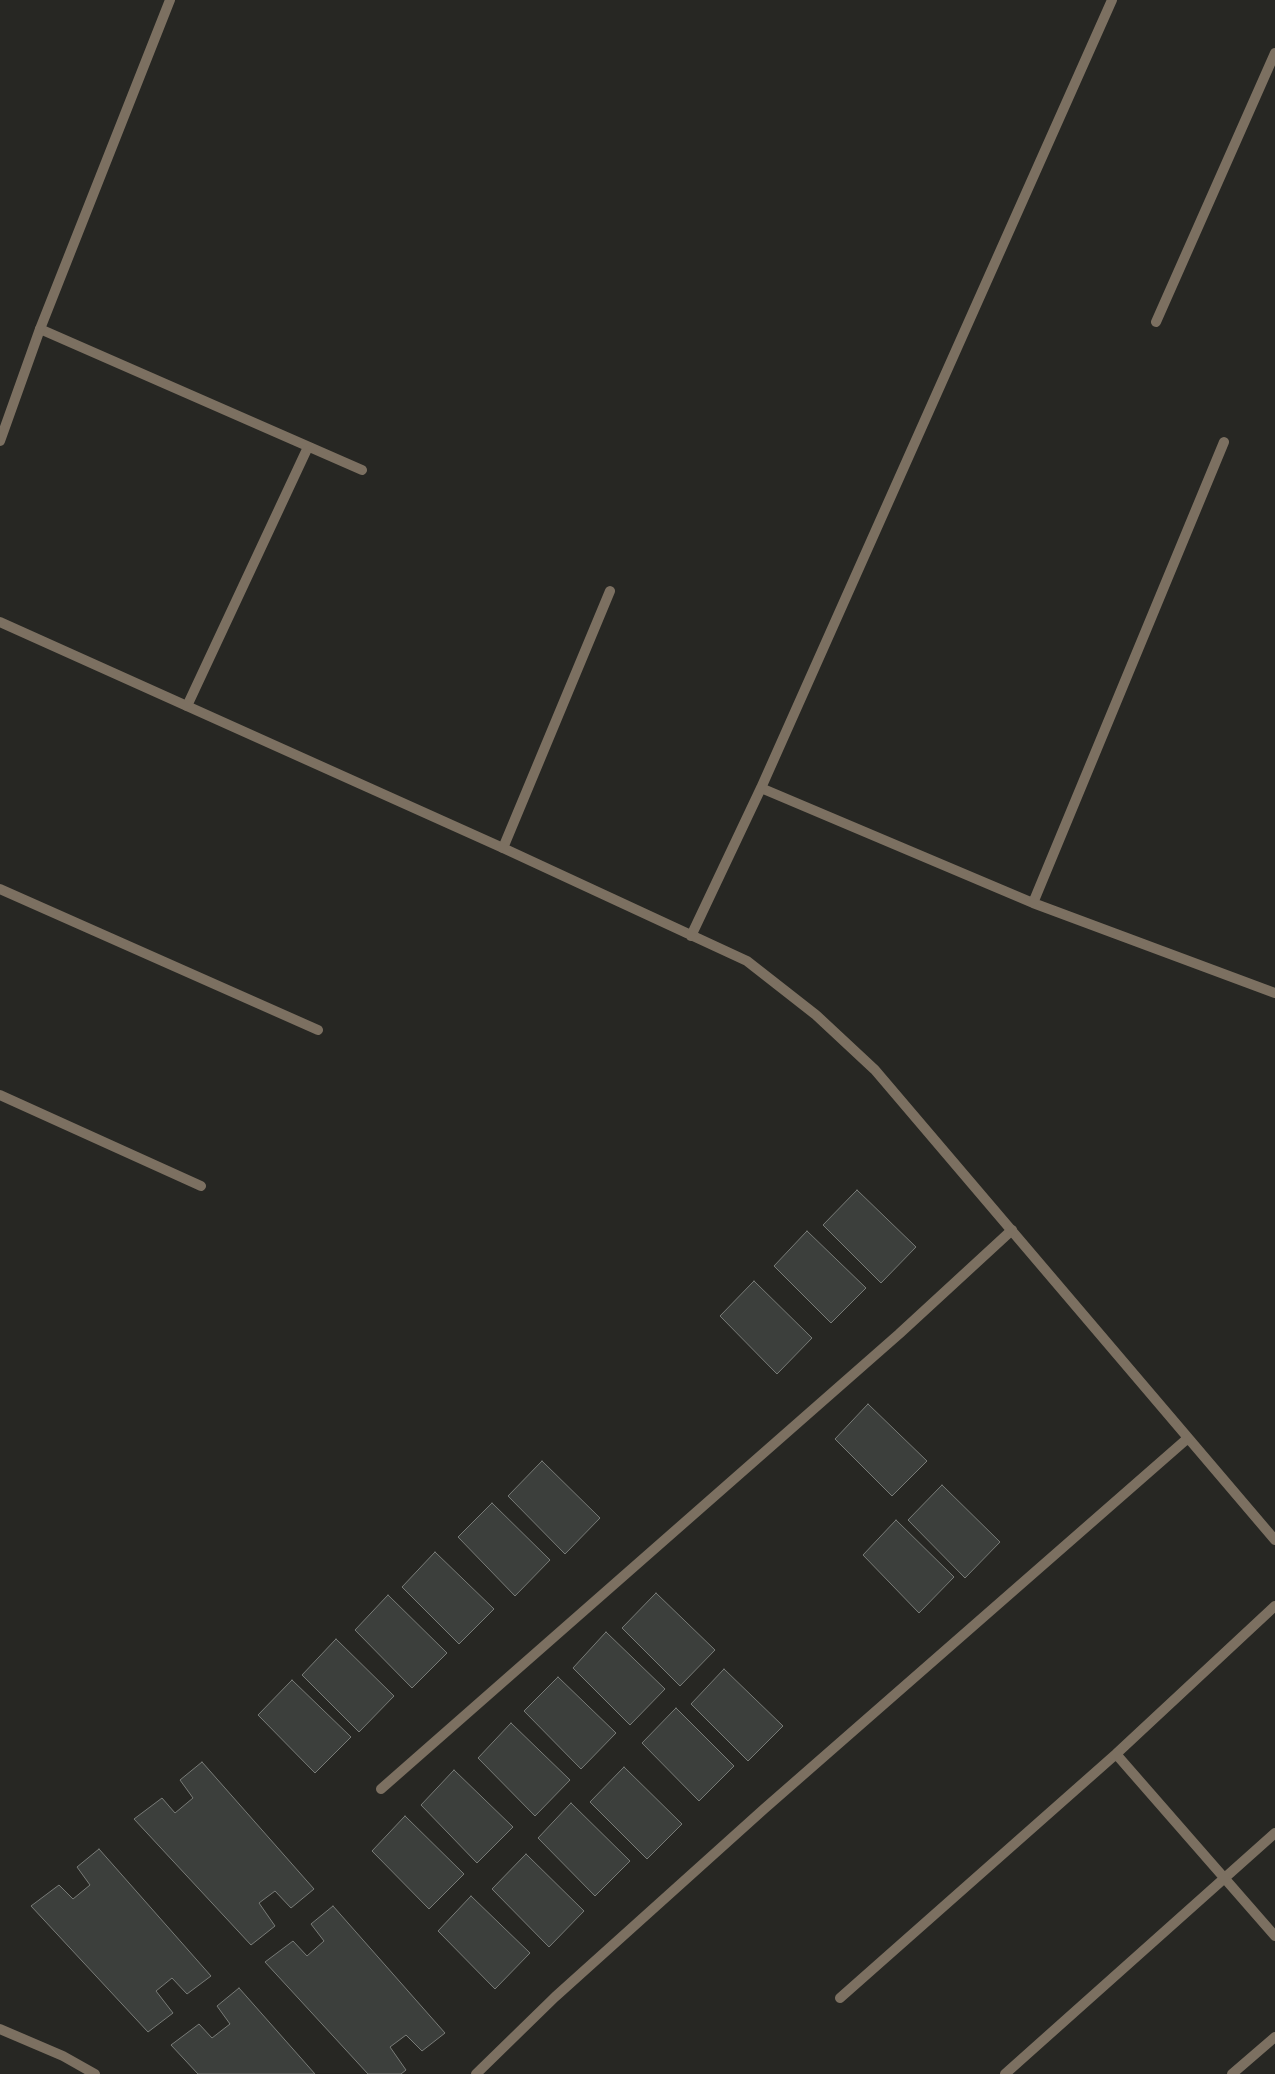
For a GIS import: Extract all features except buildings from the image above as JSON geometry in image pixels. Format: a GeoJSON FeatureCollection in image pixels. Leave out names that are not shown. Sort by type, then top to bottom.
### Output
{"type":"FeatureCollection","features":[{"type":"Feature","properties":{"kind":"street"},"geometry":{"type":"LineString","coordinates":[[0,442],[40,329],[170,0]]}},
{"type":"Feature","properties":{"kind":"street"},"geometry":{"type":"LineString","coordinates":[[691,936],[761,788],[1112,0]]}},
{"type":"Feature","properties":{"kind":"street"},"geometry":{"type":"LineString","coordinates":[[1156,322],[1275,54]]}},
{"type":"Feature","properties":{"kind":"street"},"geometry":{"type":"LineString","coordinates":[[40,329],[362,470]]}},
{"type":"Feature","properties":{"kind":"street"},"geometry":{"type":"LineString","coordinates":[[1033,904],[1224,442]]}},
{"type":"Feature","properties":{"kind":"street"},"geometry":{"type":"LineString","coordinates":[[187,706],[308,446]]}},
{"type":"Feature","properties":{"kind":"street"},"geometry":{"type":"LineString","coordinates":[[503,848],[610,591]]}},
{"type":"Feature","properties":{"kind":"street"},"geometry":{"type":"LineString","coordinates":[[0,622],[503,848],[747,961],[816,1015],[875,1070],[1275,1540]]}},
{"type":"Feature","properties":{"kind":"street"},"geometry":{"type":"LineString","coordinates":[[761,788],[1033,904],[1275,993]]}},
{"type":"Feature","properties":{"kind":"street"},"geometry":{"type":"LineString","coordinates":[[0,889],[318,1030]]}},
{"type":"Feature","properties":{"kind":"street"},"geometry":{"type":"LineString","coordinates":[[0,1095],[201,1186]]}},
{"type":"Feature","properties":{"kind":"street"},"geometry":{"type":"LineString","coordinates":[[381,1789],[899,1334],[1012,1230]]}},
{"type":"Feature","properties":{"kind":"street"},"geometry":{"type":"LineString","coordinates":[[476,2074],[555,1997],[764,1809],[1188,1438]]}},
{"type":"Feature","properties":{"kind":"street"},"geometry":{"type":"LineString","coordinates":[[840,1998],[1116,1754],[1275,1606]]}},
{"type":"Feature","properties":{"kind":"street"},"geometry":{"type":"LineString","coordinates":[[1116,1754],[1275,1936]]}},
{"type":"Feature","properties":{"kind":"street"},"geometry":{"type":"LineString","coordinates":[[1005,2074],[1275,1833]]}},
{"type":"Feature","properties":{"kind":"street"},"geometry":{"type":"LineString","coordinates":[[0,2029],[63,2056],[95,2074]]}},
{"type":"Feature","properties":{"kind":"street"},"geometry":{"type":"LineString","coordinates":[[1232,2074],[1275,2036]]}}]}
